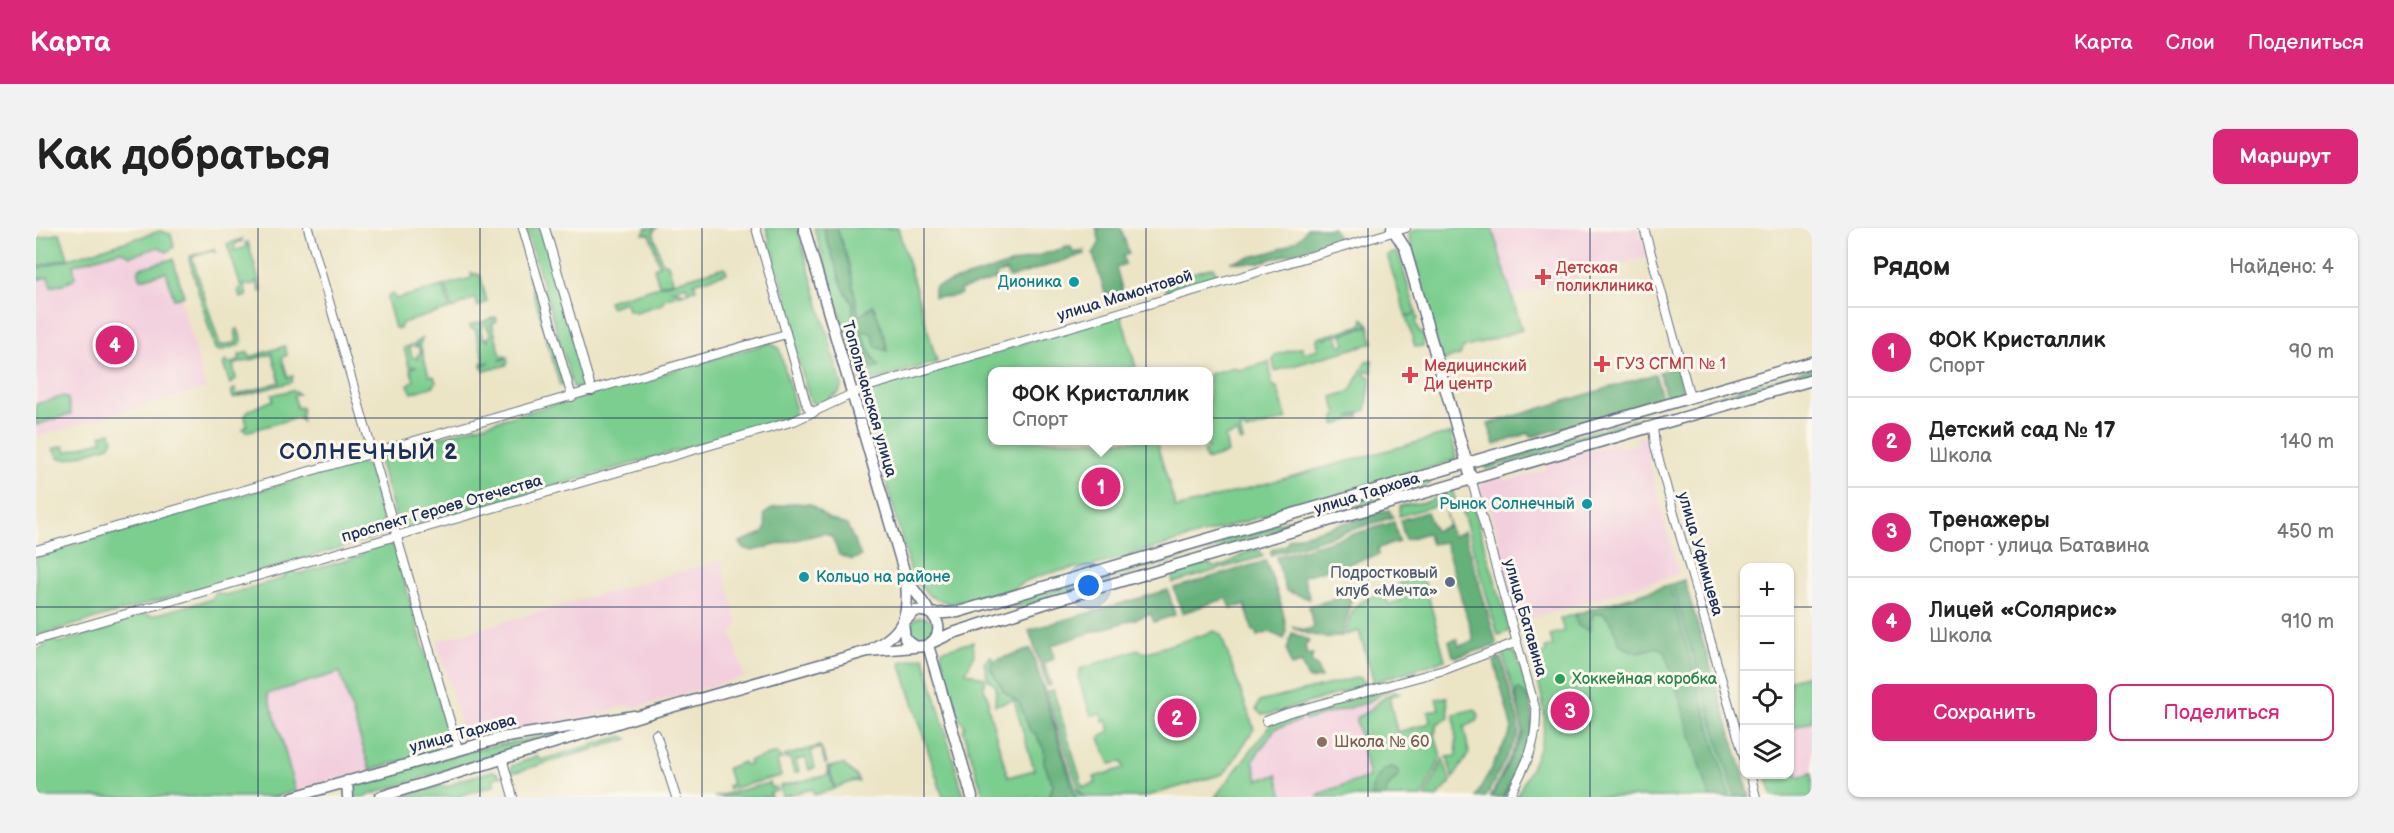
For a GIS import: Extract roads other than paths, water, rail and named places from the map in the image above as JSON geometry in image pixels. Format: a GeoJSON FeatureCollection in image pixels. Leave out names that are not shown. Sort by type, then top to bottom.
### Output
{"type":"FeatureCollection","features":[{"type":"Feature","properties":{"kind":"main road","name":"Топольчанская улица"},"geometry":{"type":"LineString","coordinates":[[804,228],[906,578],[907,606],[903,623]]}},
{"type":"Feature","properties":{"kind":"main road"},"geometry":{"type":"LineString","coordinates":[[1398,229],[1471,478]]}},
{"type":"Feature","properties":{"kind":"main road","name":"улица Тархова"},"geometry":{"type":"LineString","coordinates":[[932,614],[958,612],[1005,599],[1466,461],[1812,362]]}},
{"type":"Feature","properties":{"kind":"main road","name":"улица Тархова"},"geometry":{"type":"LineString","coordinates":[[930,644],[950,634],[1009,615],[1812,380]]}},
{"type":"Feature","properties":{"kind":"main road"},"geometry":{"type":"LineString","coordinates":[[1690,397],[1695,414]]}},
{"type":"Feature","properties":{"kind":"main road"},"geometry":{"type":"LineString","coordinates":[[1648,409],[1653,427]]}},
{"type":"Feature","properties":{"kind":"main road"},"geometry":{"type":"LineString","coordinates":[[1433,471],[1438,488]]}},
{"type":"Feature","properties":{"kind":"main road","name":"Топольчанская улица"},"geometry":{"type":"LineString","coordinates":[[906,578],[932,614]]}},
{"type":"Feature","properties":{"kind":"main road"},"geometry":{"type":"LineString","coordinates":[[1005,599],[1009,615]]}},
{"type":"Feature","properties":{"kind":"main road"},"geometry":{"type":"LineString","coordinates":[[930,644],[915,646],[905,639],[903,623],[915,611],[932,614],[939,627],[930,644],[972,797]]}},
{"type":"Feature","properties":{"kind":"main road","name":"улица Тархова"},"geometry":{"type":"LineString","coordinates":[[868,651],[894,635],[903,623]]}},
{"type":"Feature","properties":{"kind":"main road","name":"улица Тархова"},"geometry":{"type":"LineString","coordinates":[[380,797],[643,715],[868,651],[915,646]]}},
{"type":"Feature","properties":{"kind":"main road","name":"улица Тархова"},"geometry":{"type":"LineString","coordinates":[[293,797],[458,749],[533,731],[618,716],[643,715]]}},
{"type":"Feature","properties":{"kind":"main road"},"geometry":{"type":"LineString","coordinates":[[348,781],[348,797]]}},
{"type":"Feature","properties":{"kind":"street"},"geometry":{"type":"LineString","coordinates":[[308,228],[375,454],[375,466],[458,749]]}},
{"type":"Feature","properties":{"kind":"street"},"geometry":{"type":"LineString","coordinates":[[523,228],[572,397]]}},
{"type":"Feature","properties":{"kind":"street"},"geometry":{"type":"LineString","coordinates":[[545,228],[592,391]]}},
{"type":"Feature","properties":{"kind":"street"},"geometry":{"type":"LineString","coordinates":[[756,228],[807,406],[813,413]]}},
{"type":"Feature","properties":{"kind":"street"},"geometry":{"type":"LineString","coordinates":[[1644,228],[1690,397]]}},
{"type":"Feature","properties":{"kind":"street","name":"улица Мамонтовой"},"geometry":{"type":"LineString","coordinates":[[851,392],[1398,229]]}},
{"type":"Feature","properties":{"kind":"street"},"geometry":{"type":"LineString","coordinates":[[36,550],[786,334]]}},
{"type":"Feature","properties":{"kind":"street","name":"проспект Героев Отечества"},"geometry":{"type":"LineString","coordinates":[[36,640],[785,424],[813,413],[851,392]]}},
{"type":"Feature","properties":{"kind":"street","name":"улица Уфимцева"},"geometry":{"type":"LineString","coordinates":[[1653,427],[1668,492],[1740,743]]}},
{"type":"Feature","properties":{"kind":"street","name":"улица Батавина"},"geometry":{"type":"LineString","coordinates":[[1471,478],[1536,711],[1537,734],[1530,757],[1509,797]]}},
{"type":"Feature","properties":{"kind":"street"},"geometry":{"type":"LineString","coordinates":[[1266,721],[1287,713],[1444,670],[1517,642]]}},
{"type":"Feature","properties":{"kind":"street"},"geometry":{"type":"LineString","coordinates":[[656,734],[676,797]]}},
{"type":"Feature","properties":{"kind":"street"},"geometry":{"type":"LineString","coordinates":[[502,758],[513,797]]}},
{"type":"Feature","properties":{"kind":"street"},"geometry":{"type":"LineString","coordinates":[[1751,779],[1756,797]]}},
{"type":"Feature","properties":{"kind":"place","name":"Детская поликлиника"},"geometry":{"type":"Point","coordinates":[1543,277]}},
{"type":"Feature","properties":{"kind":"place","name":"Дионика"},"geometry":{"type":"Point","coordinates":[1074,282]}},
{"type":"Feature","properties":{"kind":"place","name":"Лицей «Солярис»"},"geometry":{"type":"Point","coordinates":[115,345]}},
{"type":"Feature","properties":{"kind":"place","name":"ГУЗ СГМП № 1"},"geometry":{"type":"Point","coordinates":[1602,364]}},
{"type":"Feature","properties":{"kind":"place","name":"Медицинский Ди центр"},"geometry":{"type":"Point","coordinates":[1410,375]}},
{"type":"Feature","properties":{"kind":"place","name":"ФОК Кристаллик"},"geometry":{"type":"Point","coordinates":[1101,487]}},
{"type":"Feature","properties":{"kind":"place","name":"Рынок Солнечный"},"geometry":{"type":"Point","coordinates":[1587,504]}},
{"type":"Feature","properties":{"kind":"place","name":"Кольцо на районе"},"geometry":{"type":"Point","coordinates":[804,577]}},
{"type":"Feature","properties":{"kind":"place","name":"Подростковый клуб «Мечта»"},"geometry":{"type":"Point","coordinates":[1450,582]}},
{"type":"Feature","properties":{"kind":"place","name":"Хоккейная коробка"},"geometry":{"type":"Point","coordinates":[1560,679]}},
{"type":"Feature","properties":{"kind":"place","name":"Тренажеры"},"geometry":{"type":"Point","coordinates":[1570,711]}},
{"type":"Feature","properties":{"kind":"place","name":"Детский сад № 17"},"geometry":{"type":"Point","coordinates":[1177,718]}},
{"type":"Feature","properties":{"kind":"place","name":"Школа № 60"},"geometry":{"type":"Point","coordinates":[1322,742]}},
{"type":"Feature","properties":{"kind":"district","name":"СОЛНЕЧНЫЙ 2"},"geometry":{"type":"Point","coordinates":[369,452]}}]}
